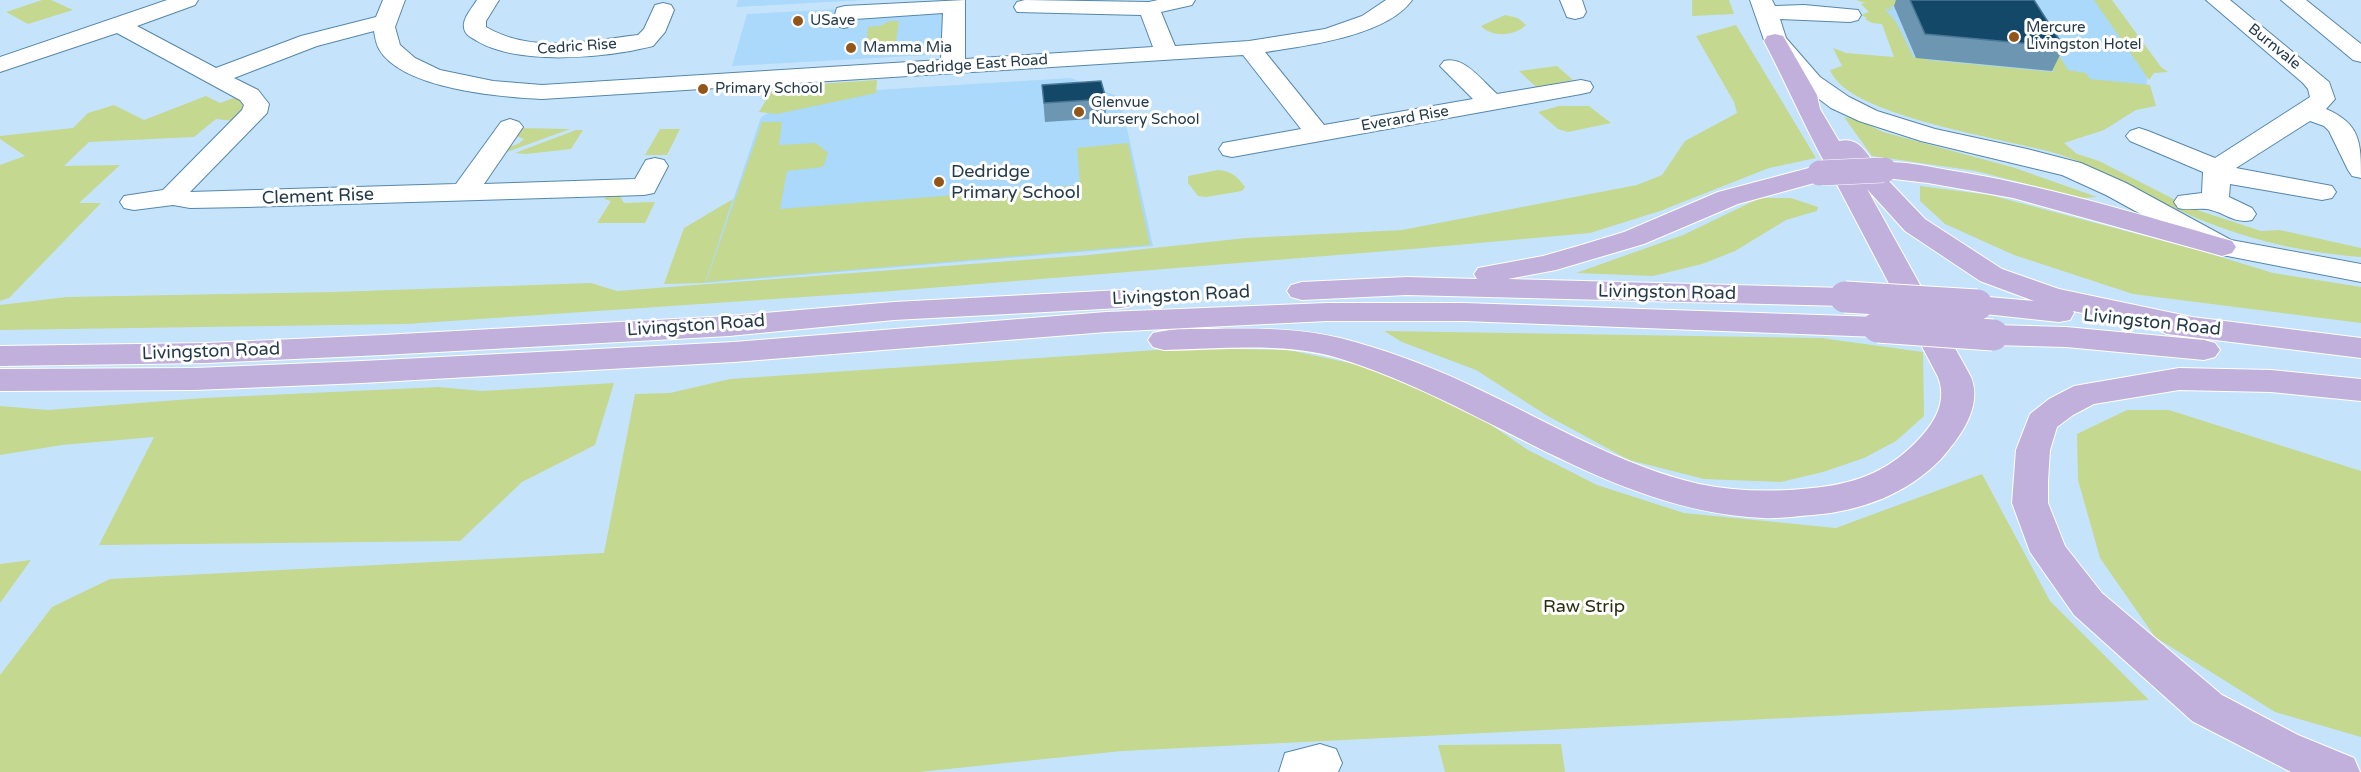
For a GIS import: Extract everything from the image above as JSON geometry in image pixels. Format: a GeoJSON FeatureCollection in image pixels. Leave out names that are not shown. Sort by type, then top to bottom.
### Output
{"type":"FeatureCollection","features":[{"type":"Feature","properties":{"kind":"main road"},"geometry":{"type":"LineString","coordinates":[[1775,41],[1805,95],[1821,112],[1883,192],[1915,225],[1992,275],[2051,297],[2188,326]]}},
{"type":"Feature","properties":{"kind":"main road"},"geometry":{"type":"LineString","coordinates":[[734,352],[897,351],[1094,340],[1229,339],[1303,342],[1343,348],[1419,373],[1541,436],[1639,480],[1696,496],[1750,504],[1803,505],[1847,497],[1887,483],[1914,465],[1938,442],[1953,415],[1959,391],[1911,294],[1808,109],[1805,95]]}},
{"type":"Feature","properties":{"kind":"main road"},"geometry":{"type":"LineString","coordinates":[[1407,286],[1545,264],[1634,238],[1728,198],[1820,174],[1884,170],[1972,181],[2017,190],[2077,204],[2222,247]]}},
{"type":"Feature","properties":{"kind":"main road","name":"Livingston Road"},"geometry":{"type":"LineString","coordinates":[[0,356],[206,353],[371,346],[729,326],[894,311],[1407,286],[1845,297],[1977,305],[2188,326],[2361,348]]}},
{"type":"Feature","properties":{"kind":"main road","name":"Livingston Road"},"geometry":{"type":"LineString","coordinates":[[0,380],[219,378],[734,352],[1117,321],[1327,312],[1464,312],[1878,327],[1993,335],[2066,337],[2167,346],[2361,369]]}},
{"type":"Feature","properties":{"kind":"main road"},"geometry":{"type":"LineString","coordinates":[[2338,772],[2283,748],[2207,708],[2088,604],[2049,552],[2030,503],[2030,481],[2033,450],[2042,422],[2061,406],[2086,394],[2179,379],[2271,381],[2361,390]]}},
{"type":"Feature","properties":{"kind":"street"},"geometry":{"type":"LineString","coordinates":[[0,65],[187,0]]}},
{"type":"Feature","properties":{"kind":"street","name":"Cedric Rise"},"geometry":{"type":"LineString","coordinates":[[488,0],[475,21],[475,30],[487,39],[534,51],[643,48],[654,32],[663,10]]}},
{"type":"Feature","properties":{"kind":"street"},"geometry":{"type":"LineString","coordinates":[[1024,7],[1098,4],[1149,9],[1184,0]]}},
{"type":"Feature","properties":{"kind":"street","name":"Dedridge East Road"},"geometry":{"type":"LineString","coordinates":[[389,11],[387,41],[393,53],[411,66],[437,77],[494,90],[542,92],[1249,48],[1329,35],[1370,21],[1401,0]]}},
{"type":"Feature","properties":{"kind":"street","name":"Burnvale"},"geometry":{"type":"LineString","coordinates":[[2217,0],[2320,87],[2316,105]]}},
{"type":"Feature","properties":{"kind":"street"},"geometry":{"type":"LineString","coordinates":[[2292,0],[2361,55]]}},
{"type":"Feature","properties":{"kind":"street"},"geometry":{"type":"LineString","coordinates":[[844,21],[845,13],[954,3],[953,67]]}},
{"type":"Feature","properties":{"kind":"street"},"geometry":{"type":"LineString","coordinates":[[1850,15],[1802,6],[1764,7],[1775,41],[1793,57],[1814,84],[1860,113],[1901,126],[2055,163],[2094,176],[2210,237],[2222,247],[2361,273]]}},
{"type":"Feature","properties":{"kind":"street"},"geometry":{"type":"LineString","coordinates":[[1149,9],[1167,53]]}},
{"type":"Feature","properties":{"kind":"street"},"geometry":{"type":"LineString","coordinates":[[214,76],[389,11]]}},
{"type":"Feature","properties":{"kind":"street"},"geometry":{"type":"LineString","coordinates":[[119,25],[249,95],[257,104],[254,113],[177,189],[173,197]]}},
{"type":"Feature","properties":{"kind":"street"},"geometry":{"type":"LineString","coordinates":[[1249,48],[1317,133]]}},
{"type":"Feature","properties":{"kind":"street"},"geometry":{"type":"LineString","coordinates":[[1452,66],[1492,104]]}},
{"type":"Feature","properties":{"kind":"street","name":"Everard Rise"},"geometry":{"type":"LineString","coordinates":[[1232,149],[1581,87]]}},
{"type":"Feature","properties":{"kind":"street"},"geometry":{"type":"LineString","coordinates":[[2216,201],[2217,171],[2230,159],[2316,105],[2340,128],[2361,170]]}},
{"type":"Feature","properties":{"kind":"street"},"geometry":{"type":"LineString","coordinates":[[464,193],[510,127]]}},
{"type":"Feature","properties":{"kind":"street"},"geometry":{"type":"LineString","coordinates":[[2139,136],[2217,171],[2322,192]]}},
{"type":"Feature","properties":{"kind":"street","name":"Clement Rise"},"geometry":{"type":"LineString","coordinates":[[134,202],[173,197],[190,200],[246,199],[464,193],[646,184]]}},
{"type":"Feature","properties":{"kind":"street"},"geometry":{"type":"LineString","coordinates":[[2188,202],[2216,201],[2242,214]]}},
{"type":"Feature","properties":{"kind":"shaded area"},"geometry":{"type":"Polygon","coordinates":[[[738,0],[866,0],[736,7],[738,0]]]}},
{"type":"Feature","properties":{"kind":"shaded area"},"geometry":{"type":"Polygon","coordinates":[[[1866,0],[2103,0],[2148,67],[2146,90],[1917,70],[1903,54],[1866,0]]]}},
{"type":"Feature","properties":{"kind":"shaded area"},"geometry":{"type":"Polygon","coordinates":[[[965,2],[965,53],[732,66],[747,14],[965,2]]]}},
{"type":"Feature","properties":{"kind":"shaded area","name":"Dedridge Primary School"},"geometry":{"type":"Polygon","coordinates":[[[1071,78],[1120,97],[1153,246],[705,283],[761,117],[777,108],[827,93],[1071,78]]]}},
{"type":"Feature","properties":{"kind":"green space"},"geometry":{"type":"Polygon","coordinates":[[[42,0],[51,0],[73,10],[28,24],[6,12],[42,0]]]}},
{"type":"Feature","properties":{"kind":"green space"},"geometry":{"type":"Polygon","coordinates":[[[1692,0],[1729,0],[1734,14],[1692,16],[1692,0]]]}},
{"type":"Feature","properties":{"kind":"green space"},"geometry":{"type":"Polygon","coordinates":[[[1856,0],[1923,0],[1906,6],[1890,6],[1892,10],[1885,9],[1896,22],[1914,58],[1920,56],[1928,60],[2054,72],[2031,29],[2044,30],[2068,70],[2086,73],[2090,79],[2150,85],[2156,106],[2136,110],[2104,130],[2064,143],[2077,154],[2099,161],[2191,208],[2261,231],[2280,230],[2361,248],[2361,257],[2288,247],[2219,227],[2073,159],[1932,124],[1866,101],[1843,86],[1830,70],[1842,66],[1833,48],[1846,53],[1894,57],[1882,24],[1872,23],[1865,19],[1867,18],[1861,15],[1869,12],[1861,4],[1865,3],[1856,0]]]}},
{"type":"Feature","properties":{"kind":"green space"},"geometry":{"type":"Polygon","coordinates":[[[2094,0],[2112,0],[2161,67],[2168,72],[2154,73],[2149,80],[2094,0]]]}},
{"type":"Feature","properties":{"kind":"green space"},"geometry":{"type":"Polygon","coordinates":[[[1505,15],[1518,18],[1526,25],[1521,29],[1504,34],[1491,32],[1481,26],[1505,15]]]}},
{"type":"Feature","properties":{"kind":"green space"},"geometry":{"type":"Polygon","coordinates":[[[890,21],[899,21],[895,48],[866,51],[868,27],[880,26],[890,21]]]}},
{"type":"Feature","properties":{"kind":"green space"},"geometry":{"type":"Polygon","coordinates":[[[1736,25],[1816,158],[1769,168],[1660,211],[1590,233],[892,291],[406,324],[0,330],[0,305],[67,297],[334,292],[591,283],[617,291],[1089,255],[1246,238],[1402,230],[1637,185],[1662,175],[1685,141],[1737,113],[1734,102],[1696,36],[1736,25]]]}},
{"type":"Feature","properties":{"kind":"green space"},"geometry":{"type":"Polygon","coordinates":[[[1557,66],[1573,80],[1536,87],[1519,71],[1557,66]]]}},
{"type":"Feature","properties":{"kind":"green space"},"geometry":{"type":"Polygon","coordinates":[[[877,80],[876,93],[777,114],[759,112],[774,87],[877,80]]]}},
{"type":"Feature","properties":{"kind":"green space"},"geometry":{"type":"Polygon","coordinates":[[[206,96],[220,103],[236,97],[244,102],[243,114],[234,121],[216,119],[194,137],[89,142],[64,166],[120,165],[79,203],[101,203],[9,298],[0,301],[0,165],[25,156],[0,139],[0,136],[73,128],[88,113],[114,105],[144,120],[206,96]]]}},
{"type":"Feature","properties":{"kind":"green space"},"geometry":{"type":"Polygon","coordinates":[[[1559,106],[1589,106],[1611,123],[1568,132],[1558,129],[1538,112],[1559,106]]]}},
{"type":"Feature","properties":{"kind":"green space"},"geometry":{"type":"Polygon","coordinates":[[[1844,117],[1861,121],[1883,132],[2015,168],[2097,197],[2081,198],[1976,171],[1872,156],[1844,117]]]}},
{"type":"Feature","properties":{"kind":"green space"},"geometry":{"type":"Polygon","coordinates":[[[762,122],[782,122],[779,145],[816,143],[828,153],[823,167],[787,171],[780,209],[1080,185],[1077,148],[1128,143],[1150,245],[706,282],[762,122]]]}},
{"type":"Feature","properties":{"kind":"green space"},"geometry":{"type":"Polygon","coordinates":[[[515,128],[570,129],[507,152],[501,151],[524,139],[516,136],[515,128]]]}},
{"type":"Feature","properties":{"kind":"green space"},"geometry":{"type":"Polygon","coordinates":[[[660,129],[680,129],[667,155],[645,155],[660,129]]]}},
{"type":"Feature","properties":{"kind":"green space"},"geometry":{"type":"Polygon","coordinates":[[[576,130],[583,130],[571,149],[515,153],[576,130]]]}},
{"type":"Feature","properties":{"kind":"green space"},"geometry":{"type":"Polygon","coordinates":[[[1218,170],[1233,175],[1245,187],[1242,191],[1206,197],[1198,196],[1188,183],[1188,176],[1218,170]]]}},
{"type":"Feature","properties":{"kind":"green space"},"geometry":{"type":"Polygon","coordinates":[[[1920,186],[1990,195],[2201,251],[2273,273],[2361,287],[2361,323],[2133,294],[2014,255],[1945,224],[1920,201],[1920,186]]]}},
{"type":"Feature","properties":{"kind":"green space"},"geometry":{"type":"Polygon","coordinates":[[[609,193],[619,194],[624,203],[655,202],[645,223],[597,223],[611,201],[604,199],[609,193]]]}},
{"type":"Feature","properties":{"kind":"green space"},"geometry":{"type":"Polygon","coordinates":[[[1760,198],[1791,198],[1818,207],[1817,211],[1786,220],[1735,251],[1702,264],[1653,276],[1576,273],[1683,235],[1760,198]]]}},
{"type":"Feature","properties":{"kind":"green space"},"geometry":{"type":"Polygon","coordinates":[[[733,199],[705,283],[664,284],[684,228],[733,199]]]}},
{"type":"Feature","properties":{"kind":"green space"},"geometry":{"type":"Polygon","coordinates":[[[1384,331],[1821,338],[1923,352],[1924,416],[1896,441],[1864,458],[1823,472],[1781,482],[1704,479],[1629,460],[1546,415],[1476,370],[1402,342],[1384,331]]]}},
{"type":"Feature","properties":{"kind":"green space","name":"Raw Strip"},"geometry":{"type":"Polygon","coordinates":[[[1186,348],[1288,350],[1383,370],[1462,405],[1528,450],[1597,485],[1684,513],[1836,528],[1982,474],[2050,601],[2149,700],[1122,751],[919,772],[0,772],[0,675],[52,607],[110,579],[604,553],[635,394],[670,393],[730,379],[1186,348]]]}},
{"type":"Feature","properties":{"kind":"green space"},"geometry":{"type":"Polygon","coordinates":[[[614,383],[595,445],[522,482],[460,541],[99,545],[154,437],[62,445],[0,455],[0,406],[48,410],[204,398],[439,387],[482,391],[614,383]]]}},
{"type":"Feature","properties":{"kind":"green space"},"geometry":{"type":"Polygon","coordinates":[[[2127,410],[2169,410],[2361,471],[2361,737],[2275,712],[2155,637],[2100,558],[2078,480],[2077,434],[2127,410]]]}},
{"type":"Feature","properties":{"kind":"green space"},"geometry":{"type":"Polygon","coordinates":[[[31,560],[0,603],[0,564],[31,560]]]}},
{"type":"Feature","properties":{"kind":"green space"},"geometry":{"type":"Polygon","coordinates":[[[1561,744],[1565,772],[1445,772],[1438,745],[1561,744]]]}},
{"type":"Feature","properties":{"kind":"building"},"geometry":{"type":"Polygon","coordinates":[[[1910,0],[2034,0],[2064,47],[1925,34],[1910,0]]]}},
{"type":"Feature","properties":{"kind":"building"},"geometry":{"type":"Polygon","coordinates":[[[1101,81],[1106,99],[1044,103],[1042,85],[1101,81]]]}},
{"type":"Feature","properties":{"kind":"place","name":"USave"},"geometry":{"type":"Point","coordinates":[798,21]}},
{"type":"Feature","properties":{"kind":"place","name":"Mercure Livingston Hotel"},"geometry":{"type":"Point","coordinates":[2014,37]}},
{"type":"Feature","properties":{"kind":"place","name":"Mamma Mia"},"geometry":{"type":"Point","coordinates":[851,48]}},
{"type":"Feature","properties":{"kind":"place","name":"Primary School"},"geometry":{"type":"Point","coordinates":[703,89]}},
{"type":"Feature","properties":{"kind":"place","name":"Glenvue Nursery School"},"geometry":{"type":"Point","coordinates":[1079,112]}},
{"type":"Feature","properties":{"kind":"place","name":"Dedridge Primary School"},"geometry":{"type":"Point","coordinates":[939,182]}}]}
